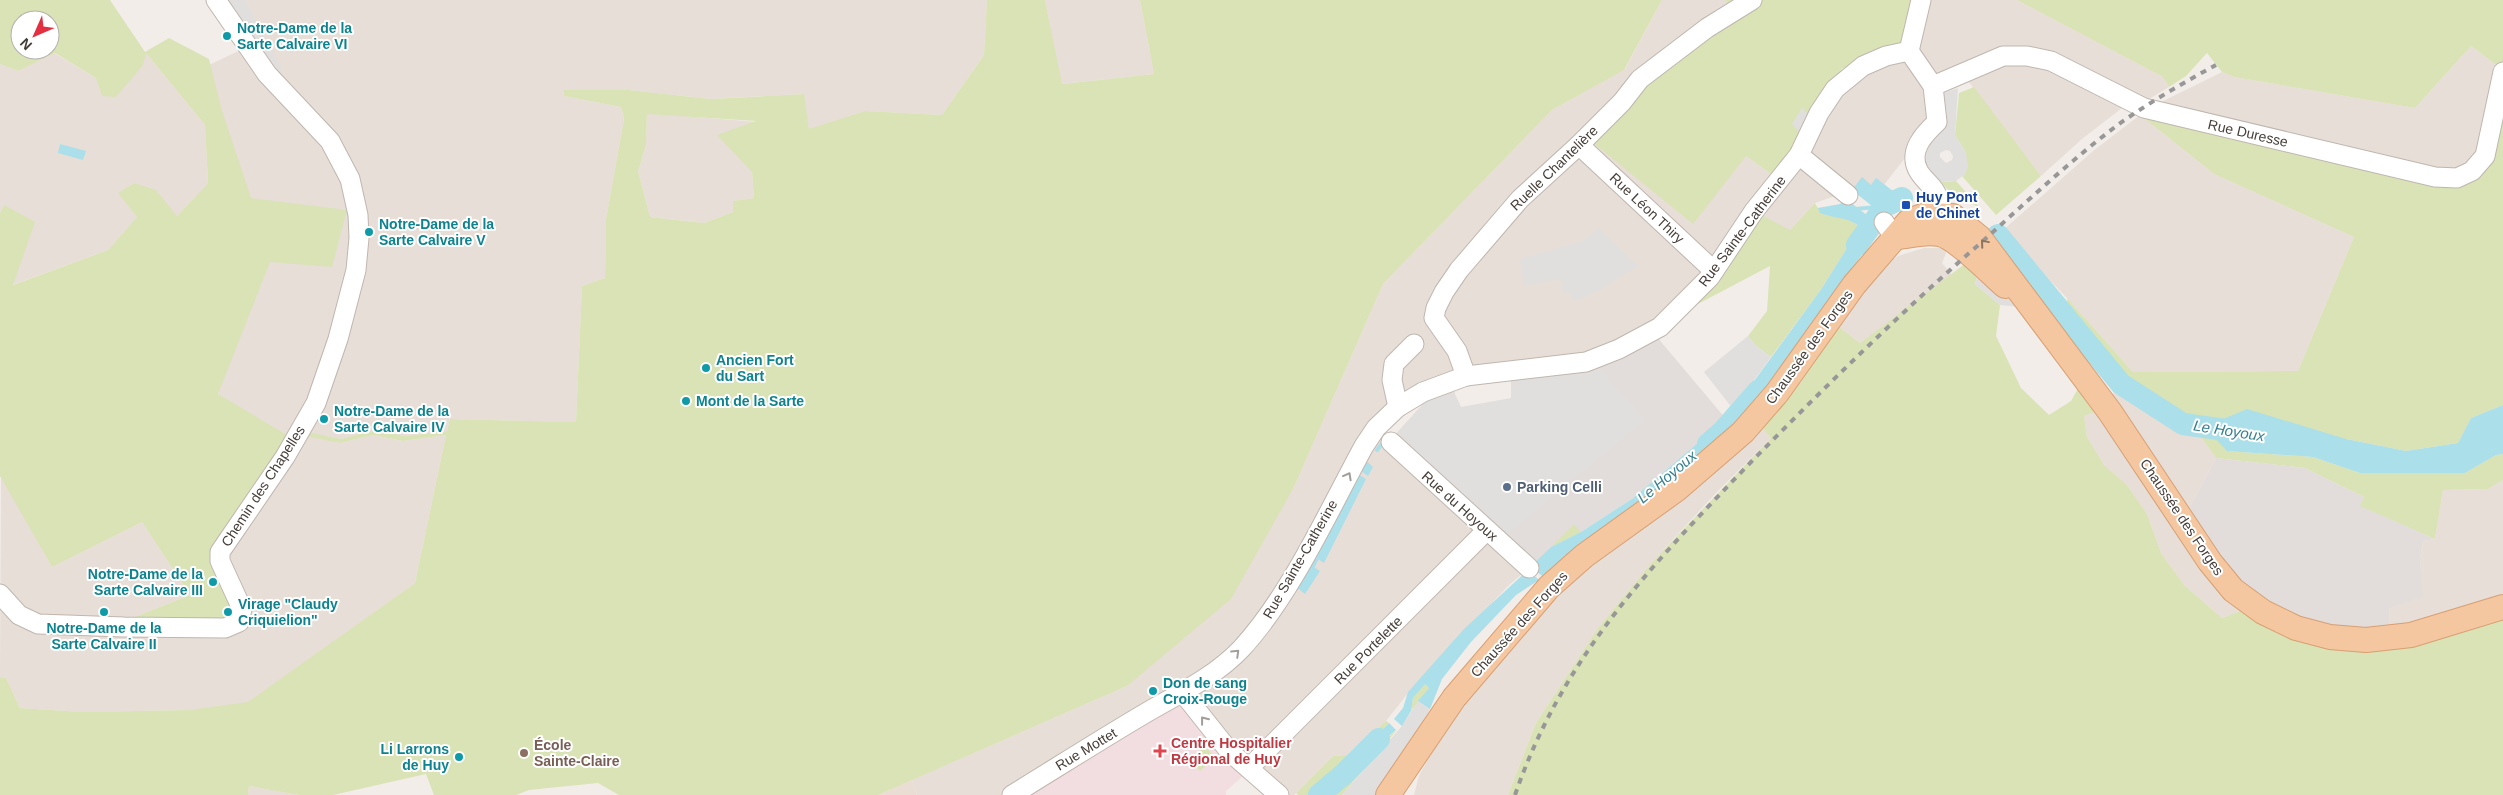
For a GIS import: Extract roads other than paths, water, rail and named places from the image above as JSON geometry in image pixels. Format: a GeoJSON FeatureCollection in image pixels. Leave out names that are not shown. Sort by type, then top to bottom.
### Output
{"type":"FeatureCollection","features":[{"type":"Feature","properties":{"kind":"main road","name":"Chaussée des Forges"},"geometry":{"type":"LineString","coordinates":[[1388,795],[1454,698],[1549,587],[1584,556],[1683,484],[1743,432],[1777,393],[1811,343],[1892,233],[1923,233],[1941,224],[1958,244],[2034,310],[2110,412],[2210,562],[2234,590],[2263,612],[2296,628],[2330,637],[2366,640],[2411,634],[2503,607]]}},
{"type":"Feature","properties":{"kind":"street","name":"Chemin des Chapelles"},"geometry":{"type":"LineString","coordinates":[[0,594],[20,614],[38,624],[124,628],[224,628],[239,622],[242,609],[220,561],[220,552],[285,457],[316,403],[338,339],[354,278],[359,238],[358,215],[350,179],[330,141],[267,74],[216,0]]}},
{"type":"Feature","properties":{"kind":"street","name":"Ruelle Chantelière"},"geometry":{"type":"LineString","coordinates":[[1466,376],[1456,351],[1434,318],[1436,308],[1459,270],[1520,198],[1579,145],[1622,102],[1640,79],[1706,28],[1752,0]]}},
{"type":"Feature","properties":{"kind":"street"},"geometry":{"type":"LineString","coordinates":[[1921,0],[1909,51],[1933,86],[1936,122],[1919,140],[1916,161],[1917,169],[1937,193],[1941,224]]}},
{"type":"Feature","properties":{"kind":"street","name":"Rue Sainte-Catherine"},"geometry":{"type":"LineString","coordinates":[[1160,704],[1183,693],[1219,669],[1241,649],[1266,618],[1299,565],[1364,446],[1376,428],[1398,407],[1423,392],[1466,376],[1586,362],[1619,349],[1660,327],[1714,271],[1754,211],[1799,155],[1819,113],[1835,89],[1863,66],[1886,56],[1909,51]]}},
{"type":"Feature","properties":{"kind":"street","name":"Rue Duresse"},"geometry":{"type":"LineString","coordinates":[[1933,86],[2003,56],[2027,56],[2051,61],[2144,108],[2435,177],[2457,178],[2472,171],[2485,156],[2503,72]]}},
{"type":"Feature","properties":{"kind":"street","name":"Rue Léon Thiry"},"geometry":{"type":"LineString","coordinates":[[1579,145],[1714,271]]}},
{"type":"Feature","properties":{"kind":"street"},"geometry":{"type":"LineString","coordinates":[[1799,155],[1848,195]]}},
{"type":"Feature","properties":{"kind":"street"},"geometry":{"type":"LineString","coordinates":[[1398,407],[1392,380],[1394,364],[1414,344]]}},
{"type":"Feature","properties":{"kind":"street","name":"Rue du Hoyoux"},"geometry":{"type":"LineString","coordinates":[[1391,442],[1529,568]]}},
{"type":"Feature","properties":{"kind":"street","name":"Rue Portelette"},"geometry":{"type":"LineString","coordinates":[[1249,768],[1487,530]]}},
{"type":"Feature","properties":{"kind":"street"},"geometry":{"type":"LineString","coordinates":[[1183,693],[1230,752],[1278,795]]}},
{"type":"Feature","properties":{"kind":"street","name":"Rue Mottet"},"geometry":{"type":"LineString","coordinates":[[1012,795],[1160,704]]}},
{"type":"Feature","properties":{"kind":"water"},"geometry":{"type":"Polygon","coordinates":[[[60,144],[86,151],[83,160],[58,153],[60,144]]]}},
{"type":"Feature","properties":{"kind":"water"},"geometry":{"type":"Polygon","coordinates":[[[1862,177],[1871,185],[1876,178],[1902,198],[1887,218],[1852,190],[1862,177]]]}},
{"type":"Feature","properties":{"kind":"water"},"geometry":{"type":"Polygon","coordinates":[[[1846,199],[1881,226],[1840,287],[1800,339],[1780,372],[1741,420],[1733,410],[1822,288],[1860,227],[1846,219],[1820,213],[1818,208],[1840,204],[1846,199]]]}},
{"type":"Feature","properties":{"kind":"water"},"geometry":{"type":"Polygon","coordinates":[[[2503,405],[2503,454],[2496,455],[2465,473],[2360,473],[2313,457],[2227,451],[2204,427],[2247,409],[2346,439],[2406,451],[2458,443],[2471,418],[2503,405]]]}},
{"type":"Feature","properties":{"kind":"water"},"geometry":{"type":"Polygon","coordinates":[[[1726,419],[1733,427],[1655,492],[1542,576],[1531,566],[1551,547],[1581,532],[1632,499],[1726,419]]]}},
{"type":"Feature","properties":{"kind":"water"},"geometry":{"type":"Polygon","coordinates":[[[1364,459],[1373,467],[1368,476],[1358,469],[1364,459]]]}},
{"type":"Feature","properties":{"kind":"water"},"geometry":{"type":"Polygon","coordinates":[[[1356,473],[1366,479],[1324,563],[1313,556],[1356,473]]]}},
{"type":"Feature","properties":{"kind":"water"},"geometry":{"type":"Polygon","coordinates":[[[1308,564],[1320,571],[1305,594],[1296,587],[1308,564]]]}},
{"type":"Feature","properties":{"kind":"water"},"geometry":{"type":"Polygon","coordinates":[[[1528,570],[1539,580],[1516,595],[1471,642],[1442,679],[1430,709],[1418,701],[1429,688],[1425,684],[1413,698],[1411,711],[1402,726],[1394,719],[1403,708],[1408,692],[1464,629],[1528,570]]]}},
{"type":"Feature","properties":{"kind":"water"},"geometry":{"type":"Polygon","coordinates":[[[1389,723],[1396,730],[1361,760],[1357,761],[1360,752],[1389,723]]]}},
{"type":"Feature","properties":{"kind":"waterway","name":"Le Hoyoux"},"geometry":{"type":"LineString","coordinates":[[1857,245],[1885,206],[1902,198]]}},
{"type":"Feature","properties":{"kind":"waterway"},"geometry":{"type":"LineString","coordinates":[[1855,209],[1877,207]]}},
{"type":"Feature","properties":{"kind":"waterway","name":"Le Hoyoux"},"geometry":{"type":"LineString","coordinates":[[1998,235],[2121,384],[2183,424],[2233,431]]}},
{"type":"Feature","properties":{"kind":"waterway","name":"Le Hoyoux"},"geometry":{"type":"LineString","coordinates":[[1708,444],[1723,431],[1758,391]]}},
{"type":"Feature","properties":{"kind":"waterway"},"geometry":{"type":"LineString","coordinates":[[1377,450],[1385,440]]}},
{"type":"Feature","properties":{"kind":"waterway"},"geometry":{"type":"LineString","coordinates":[[1311,570],[1319,554]]}},
{"type":"Feature","properties":{"kind":"waterway","name":"Le Hoyoux"},"geometry":{"type":"LineString","coordinates":[[1319,795],[1344,774],[1379,739]]}},
{"type":"Feature","properties":{"kind":"railway"},"geometry":{"type":"LineString","coordinates":[[1515,795],[1535,745],[1558,699],[1584,656],[1645,576],[1751,462],[1828,385],[1932,286],[2078,157],[2119,124],[2167,93],[2216,65]]}},
{"type":"Feature","properties":{"kind":"place","name":"Notre-Dame de la Sarte Calvaire VI"},"geometry":{"type":"Point","coordinates":[227,36]}},
{"type":"Feature","properties":{"kind":"place","name":"Huy Pont de Chinet"},"geometry":{"type":"Point","coordinates":[1906,205]}},
{"type":"Feature","properties":{"kind":"place","name":"Notre-Dame de la Sarte Calvaire V"},"geometry":{"type":"Point","coordinates":[369,232]}},
{"type":"Feature","properties":{"kind":"place","name":"Ancien Fort du Sart"},"geometry":{"type":"Point","coordinates":[706,368]}},
{"type":"Feature","properties":{"kind":"place","name":"Mont de la Sarte"},"geometry":{"type":"Point","coordinates":[686,401]}},
{"type":"Feature","properties":{"kind":"place","name":"Notre-Dame de la Sarte Calvaire IV"},"geometry":{"type":"Point","coordinates":[324,419]}},
{"type":"Feature","properties":{"kind":"place","name":"Parking Celli"},"geometry":{"type":"Point","coordinates":[1507,487]}},
{"type":"Feature","properties":{"kind":"place","name":"Notre-Dame de la Sarte Calvaire III"},"geometry":{"type":"Point","coordinates":[213,582]}},
{"type":"Feature","properties":{"kind":"place","name":"Notre-Dame de la Sarte Calvaire II"},"geometry":{"type":"Point","coordinates":[104,612]}},
{"type":"Feature","properties":{"kind":"place","name":"Virage \"Claudy Criquielion\""},"geometry":{"type":"Point","coordinates":[228,612]}},
{"type":"Feature","properties":{"kind":"place","name":"Don de sang Croix-Rouge"},"geometry":{"type":"Point","coordinates":[1153,691]}},
{"type":"Feature","properties":{"kind":"place","name":"Centre Hospitalier Régional de Huy"},"geometry":{"type":"Point","coordinates":[1160,751]}},
{"type":"Feature","properties":{"kind":"place","name":"École Sainte-Claire"},"geometry":{"type":"Point","coordinates":[524,753]}},
{"type":"Feature","properties":{"kind":"place","name":"Li Larrons de Huy"},"geometry":{"type":"Point","coordinates":[459,757]}}]}
